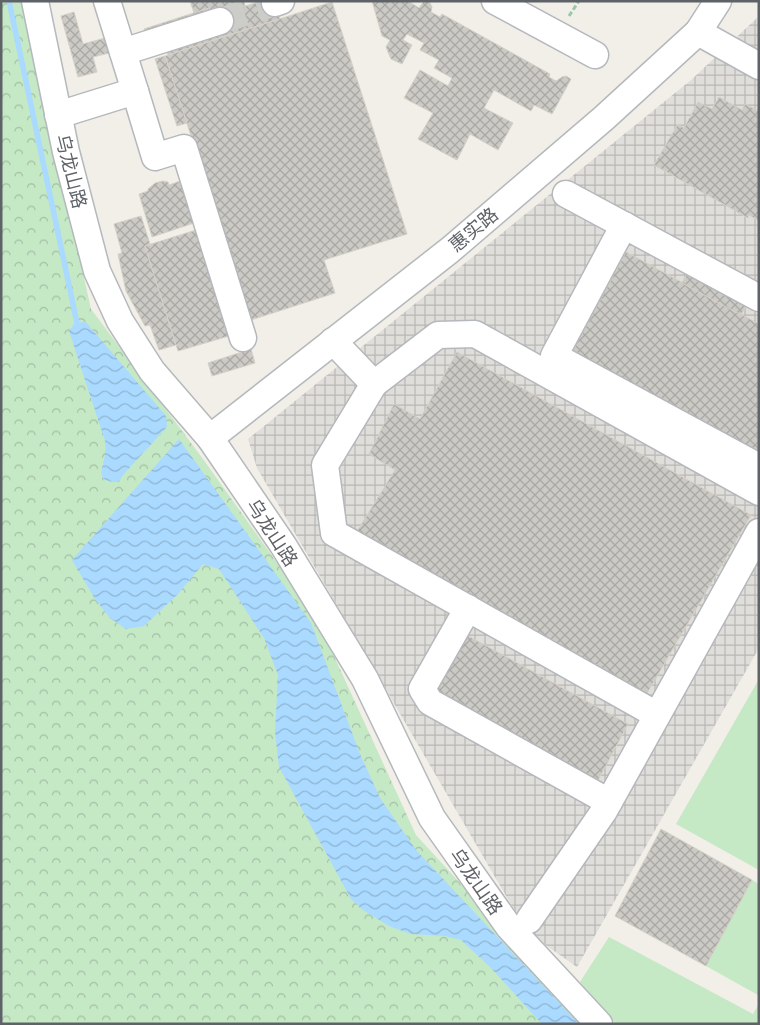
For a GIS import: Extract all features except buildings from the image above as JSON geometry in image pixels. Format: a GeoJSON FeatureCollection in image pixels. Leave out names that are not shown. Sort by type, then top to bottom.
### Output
{"type":"FeatureCollection","features":[{"type":"Feature","properties":{"kind":"street","name":"乌龙山路"},"geometry":{"type":"LineString","coordinates":[[35,1],[66,152],[97,271],[120,321],[152,371],[210,438],[283,545],[365,679],[432,818],[509,927],[600,1024]]}},
{"type":"Feature","properties":{"kind":"street"},"geometry":{"type":"LineString","coordinates":[[107,1],[156,156],[184,148],[243,338]]}},
{"type":"Feature","properties":{"kind":"street"},"geometry":{"type":"LineString","coordinates":[[495,1],[595,55]]}},
{"type":"Feature","properties":{"kind":"street","name":"惠实路"},"geometry":{"type":"LineString","coordinates":[[210,438],[450,250],[604,118],[698,32],[718,1]]}},
{"type":"Feature","properties":{"kind":"street"},"geometry":{"type":"LineString","coordinates":[[123,52],[220,21]]}},
{"type":"Feature","properties":{"kind":"street"},"geometry":{"type":"LineString","coordinates":[[698,32],[757,62]]}},
{"type":"Feature","properties":{"kind":"street"},"geometry":{"type":"LineString","coordinates":[[58,115],[135,91]]}},
{"type":"Feature","properties":{"kind":"street"},"geometry":{"type":"LineString","coordinates":[[566,194],[624,225],[727,271],[759,278]]}},
{"type":"Feature","properties":{"kind":"street"},"geometry":{"type":"LineString","coordinates":[[624,225],[554,356],[759,467]]}},
{"type":"Feature","properties":{"kind":"street"},"geometry":{"type":"LineString","coordinates":[[689,240],[759,298]]}},
{"type":"Feature","properties":{"kind":"street"},"geometry":{"type":"LineString","coordinates":[[658,715],[334,533],[325,465],[374,384],[438,335],[475,334],[759,492]]}},
{"type":"Feature","properties":{"kind":"street"},"geometry":{"type":"LineString","coordinates":[[333,341],[374,384]]}},
{"type":"Feature","properties":{"kind":"street"},"geometry":{"type":"LineString","coordinates":[[528,920],[609,802],[759,532]]}},
{"type":"Feature","properties":{"kind":"street"},"geometry":{"type":"LineString","coordinates":[[468,608],[422,689],[430,702],[609,802]]}},
{"type":"Feature","properties":{"kind":"shaded area"},"geometry":{"type":"Polygon","coordinates":[[[759,16],[759,648],[577,967],[527,932],[257,468],[248,439],[691,80],[759,16]]]}},
{"type":"Feature","properties":{"kind":"green space"},"geometry":{"type":"Polygon","coordinates":[[[1,1],[21,1],[91,309],[203,459],[317,619],[416,835],[581,1015],[586,1024],[1,1024],[1,1]]]}},
{"type":"Feature","properties":{"kind":"green space"},"geometry":{"type":"Polygon","coordinates":[[[759,679],[759,870],[676,824],[759,679]]]}},
{"type":"Feature","properties":{"kind":"green space"},"geometry":{"type":"Polygon","coordinates":[[[752,880],[759,884],[758,995],[706,966],[752,880]]]}},
{"type":"Feature","properties":{"kind":"green space"},"geometry":{"type":"Polygon","coordinates":[[[609,937],[753,1014],[759,1004],[759,1024],[616,1024],[580,982],[609,937]]]}},
{"type":"Feature","properties":{"kind":"water"},"geometry":{"type":"Polygon","coordinates":[[[85,321],[166,416],[167,427],[122,476],[119,482],[106,480],[102,474],[105,441],[69,331],[74,324],[85,321]]]}},
{"type":"Feature","properties":{"kind":"water"},"geometry":{"type":"Polygon","coordinates":[[[179,439],[311,623],[360,754],[380,798],[416,850],[579,1024],[542,1024],[491,968],[461,940],[445,936],[411,934],[389,926],[363,910],[351,899],[279,767],[275,733],[278,675],[264,638],[219,569],[203,564],[178,594],[144,626],[126,629],[110,618],[95,599],[72,560],[179,439]]]}},
{"type":"Feature","properties":{"kind":"waterway"},"geometry":{"type":"LineString","coordinates":[[9,1],[77,323]]}},
{"type":"Feature","properties":{"kind":"tunnel"},"geometry":{"type":"LineString","coordinates":[[220,21],[275,3]]}}]}
